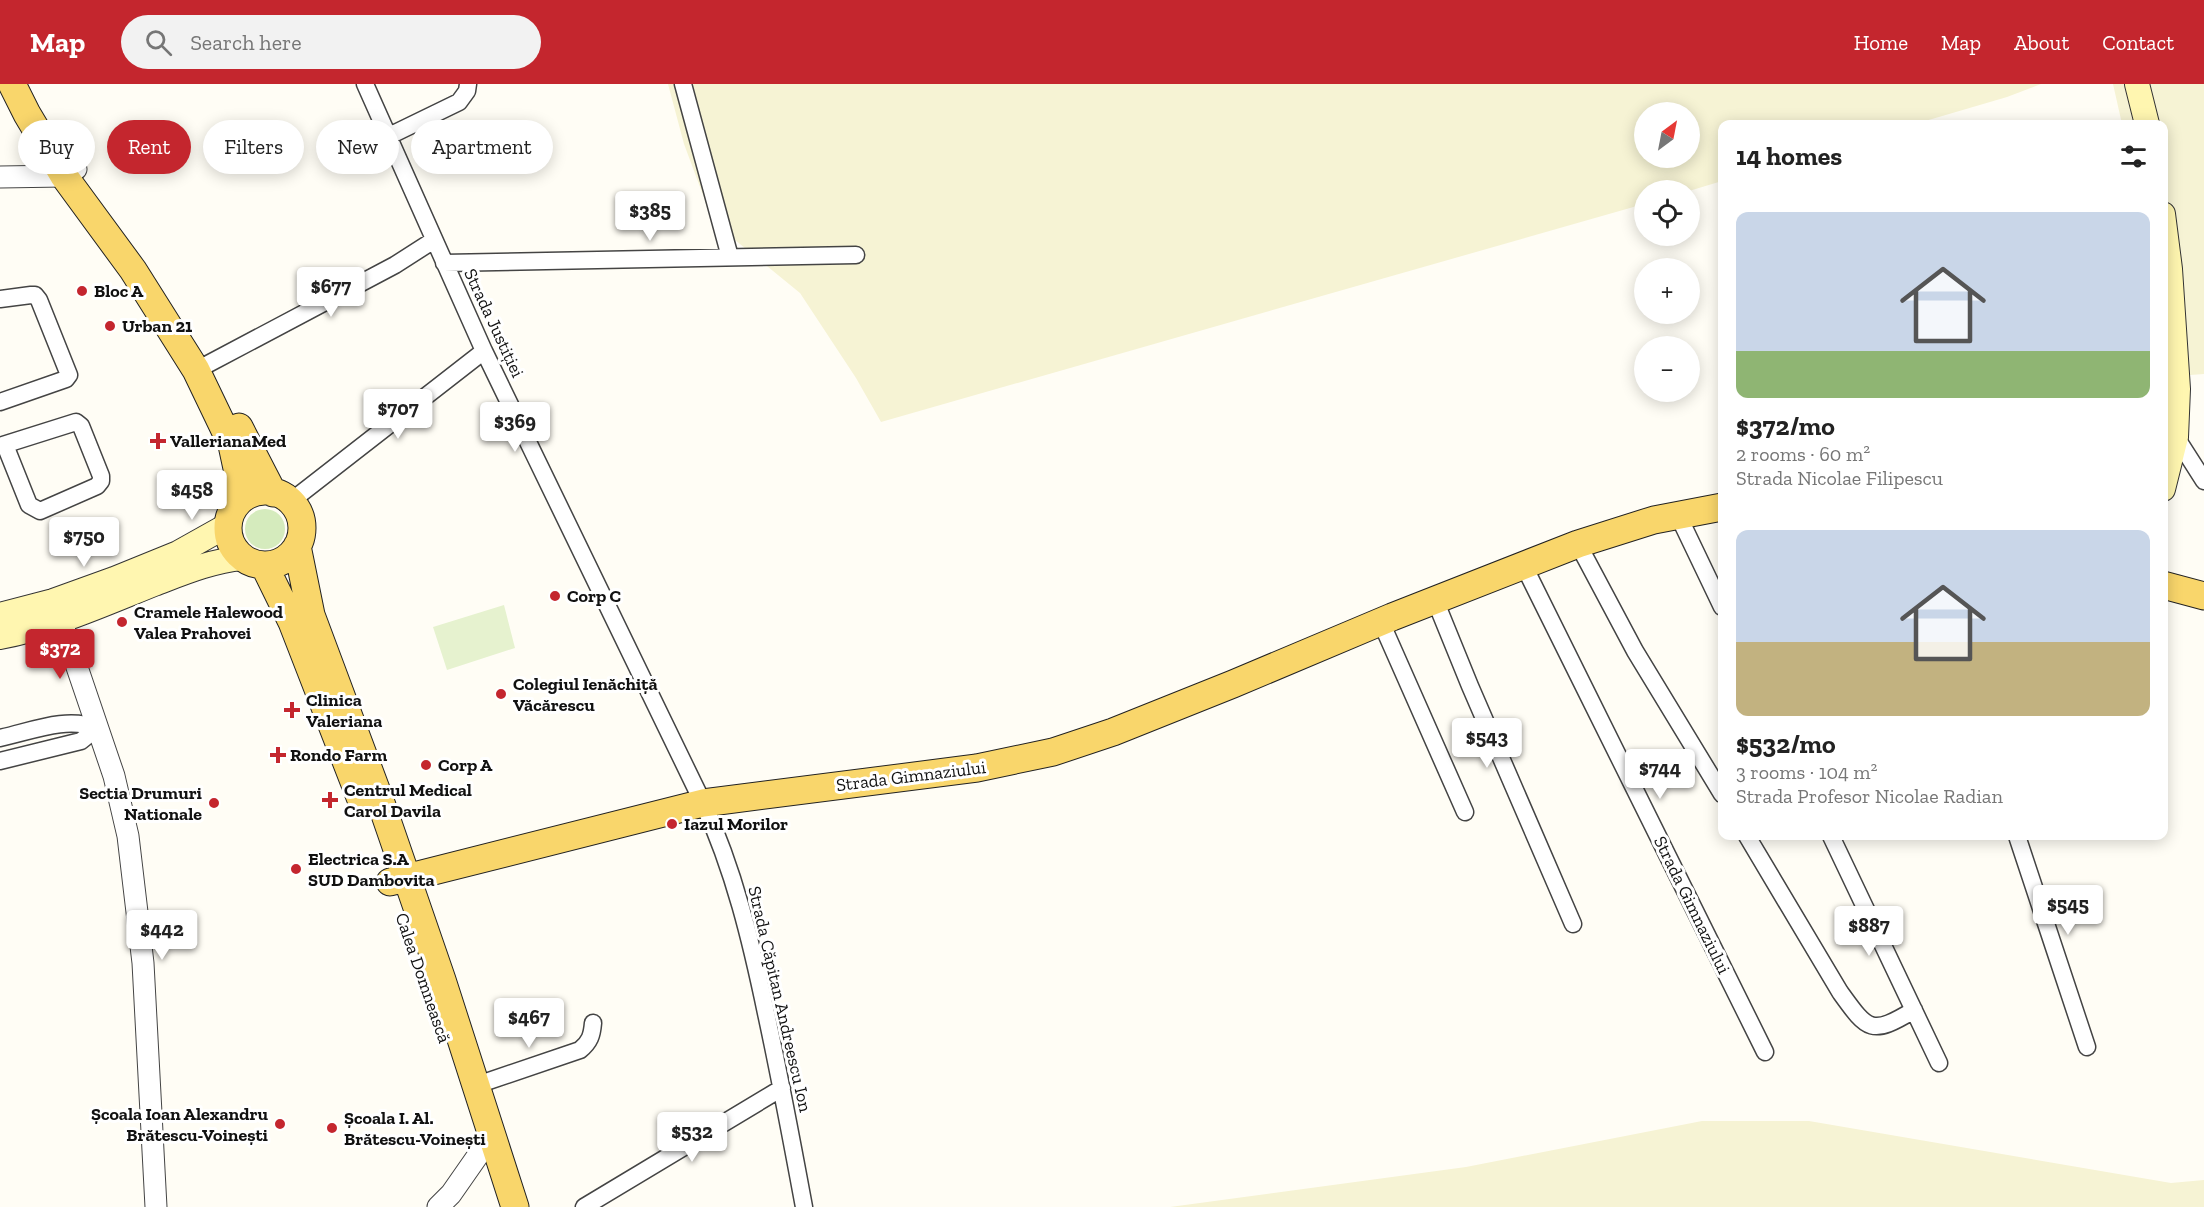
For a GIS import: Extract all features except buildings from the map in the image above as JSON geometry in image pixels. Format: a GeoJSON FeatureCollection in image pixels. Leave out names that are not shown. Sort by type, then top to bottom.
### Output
{"type":"FeatureCollection","features":[{"type":"Feature","properties":{"kind":"main road"},"geometry":{"type":"LineString","coordinates":[[12,84],[31,120]]}},
{"type":"Feature","properties":{"kind":"main road"},"geometry":{"type":"LineString","coordinates":[[26,84],[44,120]]}},
{"type":"Feature","properties":{"kind":"main road"},"geometry":{"type":"LineString","coordinates":[[2137,84],[2146,120]]}},
{"type":"Feature","properties":{"kind":"main road"},"geometry":{"type":"LineString","coordinates":[[71,174],[144,262],[208,364],[244,439],[282,497],[300,518],[302,528],[297,546],[311,615],[407,877]]}},
{"type":"Feature","properties":{"kind":"main road"},"geometry":{"type":"LineString","coordinates":[[71,174],[196,370],[232,445],[238,473],[228,537],[232,547],[253,561]]}},
{"type":"Feature","properties":{"kind":"main road"},"geometry":{"type":"LineString","coordinates":[[2168,262],[2176,338],[2178,389],[2176,437],[2168,469]]}},
{"type":"Feature","properties":{"kind":"main road"},"geometry":{"type":"LineString","coordinates":[[0,615],[53,601],[178,554],[232,515],[247,496],[255,492],[282,497]]}},
{"type":"Feature","properties":{"kind":"main road","name":"Strada Gimnaziului"},"geometry":{"type":"LineString","coordinates":[[407,877],[704,803],[977,768],[1053,752],[1113,732],[1214,692],[1523,564],[1627,528],[1718,508]]}},
{"type":"Feature","properties":{"kind":"main road"},"geometry":{"type":"LineString","coordinates":[[0,637],[61,620],[220,560],[275,564],[284,559],[297,546]]}},
{"type":"Feature","properties":{"kind":"main road","name":"Calea Domnească"},"geometry":{"type":"LineString","coordinates":[[253,561],[292,622],[374,834],[407,877],[442,980],[469,1087]]}},
{"type":"Feature","properties":{"kind":"main road"},"geometry":{"type":"LineString","coordinates":[[2168,586],[2204,596]]}},
{"type":"Feature","properties":{"kind":"main road","name":"Calea Domnească"},"geometry":{"type":"LineString","coordinates":[[407,877],[469,1087],[515,1207]]}},
{"type":"Feature","properties":{"kind":"main road"},"geometry":{"type":"LineString","coordinates":[[469,1087],[481,1151],[498,1207]]}},
{"type":"Feature","properties":{"kind":"street","name":"Strada Justiției"},"geometry":{"type":"LineString","coordinates":[[365,84],[382,120]]}},
{"type":"Feature","properties":{"kind":"street"},"geometry":{"type":"LineString","coordinates":[[399,131],[459,102],[467,91],[468,84]]}},
{"type":"Feature","properties":{"kind":"street"},"geometry":{"type":"LineString","coordinates":[[683,84],[730,257]]}},
{"type":"Feature","properties":{"kind":"street","name":"Strada Justiției"},"geometry":{"type":"LineString","coordinates":[[399,159],[484,351],[704,803]]}},
{"type":"Feature","properties":{"kind":"street"},"geometry":{"type":"LineString","coordinates":[[0,177],[52,174]]}},
{"type":"Feature","properties":{"kind":"street"},"geometry":{"type":"LineString","coordinates":[[208,364],[394,265],[434,240]]}},
{"type":"Feature","properties":{"kind":"street"},"geometry":{"type":"LineString","coordinates":[[444,263],[856,255]]}},
{"type":"Feature","properties":{"kind":"street"},"geometry":{"type":"LineString","coordinates":[[0,298],[31,295],[39,300],[69,375],[66,379],[0,402]]}},
{"type":"Feature","properties":{"kind":"street"},"geometry":{"type":"LineString","coordinates":[[282,497],[484,351]]}},
{"type":"Feature","properties":{"kind":"street"},"geometry":{"type":"LineString","coordinates":[[76,422],[81,426],[101,481],[97,486],[40,511],[34,509],[29,505],[3,445],[76,422]]}},
{"type":"Feature","properties":{"kind":"street"},"geometry":{"type":"LineString","coordinates":[[2176,437],[2204,481]]}},
{"type":"Feature","properties":{"kind":"street"},"geometry":{"type":"LineString","coordinates":[[1678,515],[1718,599]]}},
{"type":"Feature","properties":{"kind":"street"},"geometry":{"type":"LineString","coordinates":[[1578,544],[1635,651],[1718,787]]}},
{"type":"Feature","properties":{"kind":"street","name":"Strada Gimnaziului"},"geometry":{"type":"LineString","coordinates":[[1523,564],[1765,1052]]}},
{"type":"Feature","properties":{"kind":"street"},"geometry":{"type":"LineString","coordinates":[[1435,600],[1573,924]]}},
{"type":"Feature","properties":{"kind":"street"},"geometry":{"type":"LineString","coordinates":[[61,620],[122,805],[128,836],[136,900],[147,1033],[156,1207]]}},
{"type":"Feature","properties":{"kind":"street"},"geometry":{"type":"LineString","coordinates":[[1381,621],[1465,813]]}},
{"type":"Feature","properties":{"kind":"street"},"geometry":{"type":"LineString","coordinates":[[0,738],[68,722],[83,722],[97,728]]}},
{"type":"Feature","properties":{"kind":"street"},"geometry":{"type":"LineString","coordinates":[[0,762],[81,741],[97,728]]}},
{"type":"Feature","properties":{"kind":"street","name":"Strada Căpitan Andreescu Ion"},"geometry":{"type":"LineString","coordinates":[[704,803],[741,902],[751,942],[804,1207]]}},
{"type":"Feature","properties":{"kind":"street"},"geometry":{"type":"LineString","coordinates":[[1749,840],[1840,992],[1857,1015],[1868,1025],[1879,1028],[1893,1023],[1914,1010]]}},
{"type":"Feature","properties":{"kind":"street"},"geometry":{"type":"LineString","coordinates":[[1833,840],[1939,1063]]}},
{"type":"Feature","properties":{"kind":"street"},"geometry":{"type":"LineString","coordinates":[[2018,840],[2087,1047]]}},
{"type":"Feature","properties":{"kind":"street"},"geometry":{"type":"LineString","coordinates":[[469,1087],[580,1050],[592,1035],[593,1023]]}},
{"type":"Feature","properties":{"kind":"street"},"geometry":{"type":"LineString","coordinates":[[584,1207],[782,1088]]}},
{"type":"Feature","properties":{"kind":"street"},"geometry":{"type":"LineString","coordinates":[[438,1207],[452,1194],[481,1151]]}},
{"type":"Feature","properties":{"kind":"shaded area"},"geometry":{"type":"Polygon","coordinates":[[[668,84],[2041,84],[2007,97],[1929,120],[1718,120],[1718,182],[1700,188],[1700,180],[1634,180],[1634,207],[881,422],[856,378],[800,293],[713,222],[684,144],[668,84]]]}},
{"type":"Feature","properties":{"kind":"shaded area"},"geometry":{"type":"Polygon","coordinates":[[[2113,84],[2204,84],[2204,374],[2168,377],[2168,120],[2121,120],[2113,84]]]}},
{"type":"Feature","properties":{"kind":"shaded area"},"geometry":{"type":"Polygon","coordinates":[[[1702,1121],[1809,1121],[2171,1183],[2204,1180],[2204,1207],[1170,1207],[1466,1167],[1702,1121]]]}},
{"type":"Feature","properties":{"kind":"green space"},"geometry":{"type":"Polygon","coordinates":[[[265,509],[273,510],[279,515],[284,521],[284,537],[279,543],[273,548],[265,549],[257,548],[251,543],[246,537],[245,529],[246,521],[251,515],[257,510],[265,509]]]}},
{"type":"Feature","properties":{"kind":"green space"},"geometry":{"type":"Polygon","coordinates":[[[504,605],[515,648],[447,670],[433,627],[504,605]]]}},
{"type":"Feature","properties":{"kind":"place","name":"Bloc A"},"geometry":{"type":"Point","coordinates":[82,291]}},
{"type":"Feature","properties":{"kind":"place","name":"Urban 21"},"geometry":{"type":"Point","coordinates":[110,326]}},
{"type":"Feature","properties":{"kind":"place","name":"VallerianaMed"},"geometry":{"type":"Point","coordinates":[158,441]}},
{"type":"Feature","properties":{"kind":"place","name":"Corp C"},"geometry":{"type":"Point","coordinates":[555,596]}},
{"type":"Feature","properties":{"kind":"place","name":"Cramele Halewood Valea Prahovei"},"geometry":{"type":"Point","coordinates":[122,622]}},
{"type":"Feature","properties":{"kind":"place","name":"Colegiul Ienăchiță Văcărescu"},"geometry":{"type":"Point","coordinates":[501,694]}},
{"type":"Feature","properties":{"kind":"place","name":"Clinica Valeriana"},"geometry":{"type":"Point","coordinates":[292,710]}},
{"type":"Feature","properties":{"kind":"place","name":"Rondo Farm"},"geometry":{"type":"Point","coordinates":[278,755]}},
{"type":"Feature","properties":{"kind":"place","name":"Corp A"},"geometry":{"type":"Point","coordinates":[426,765]}},
{"type":"Feature","properties":{"kind":"place","name":"Centrul Medical Carol Davila"},"geometry":{"type":"Point","coordinates":[330,800]}},
{"type":"Feature","properties":{"kind":"place","name":"Sectia Drumuri Nationale"},"geometry":{"type":"Point","coordinates":[214,803]}},
{"type":"Feature","properties":{"kind":"place","name":"Iazul Morilor"},"geometry":{"type":"Point","coordinates":[672,824]}},
{"type":"Feature","properties":{"kind":"place","name":"Electrica S.A SUD Dambovita"},"geometry":{"type":"Point","coordinates":[296,869]}},
{"type":"Feature","properties":{"kind":"place","name":"Școala Ioan Alexandru Brătescu-Voinești"},"geometry":{"type":"Point","coordinates":[280,1124]}},
{"type":"Feature","properties":{"kind":"place","name":"Școala I. Al. Brătescu-Voinești"},"geometry":{"type":"Point","coordinates":[332,1128]}}]}
